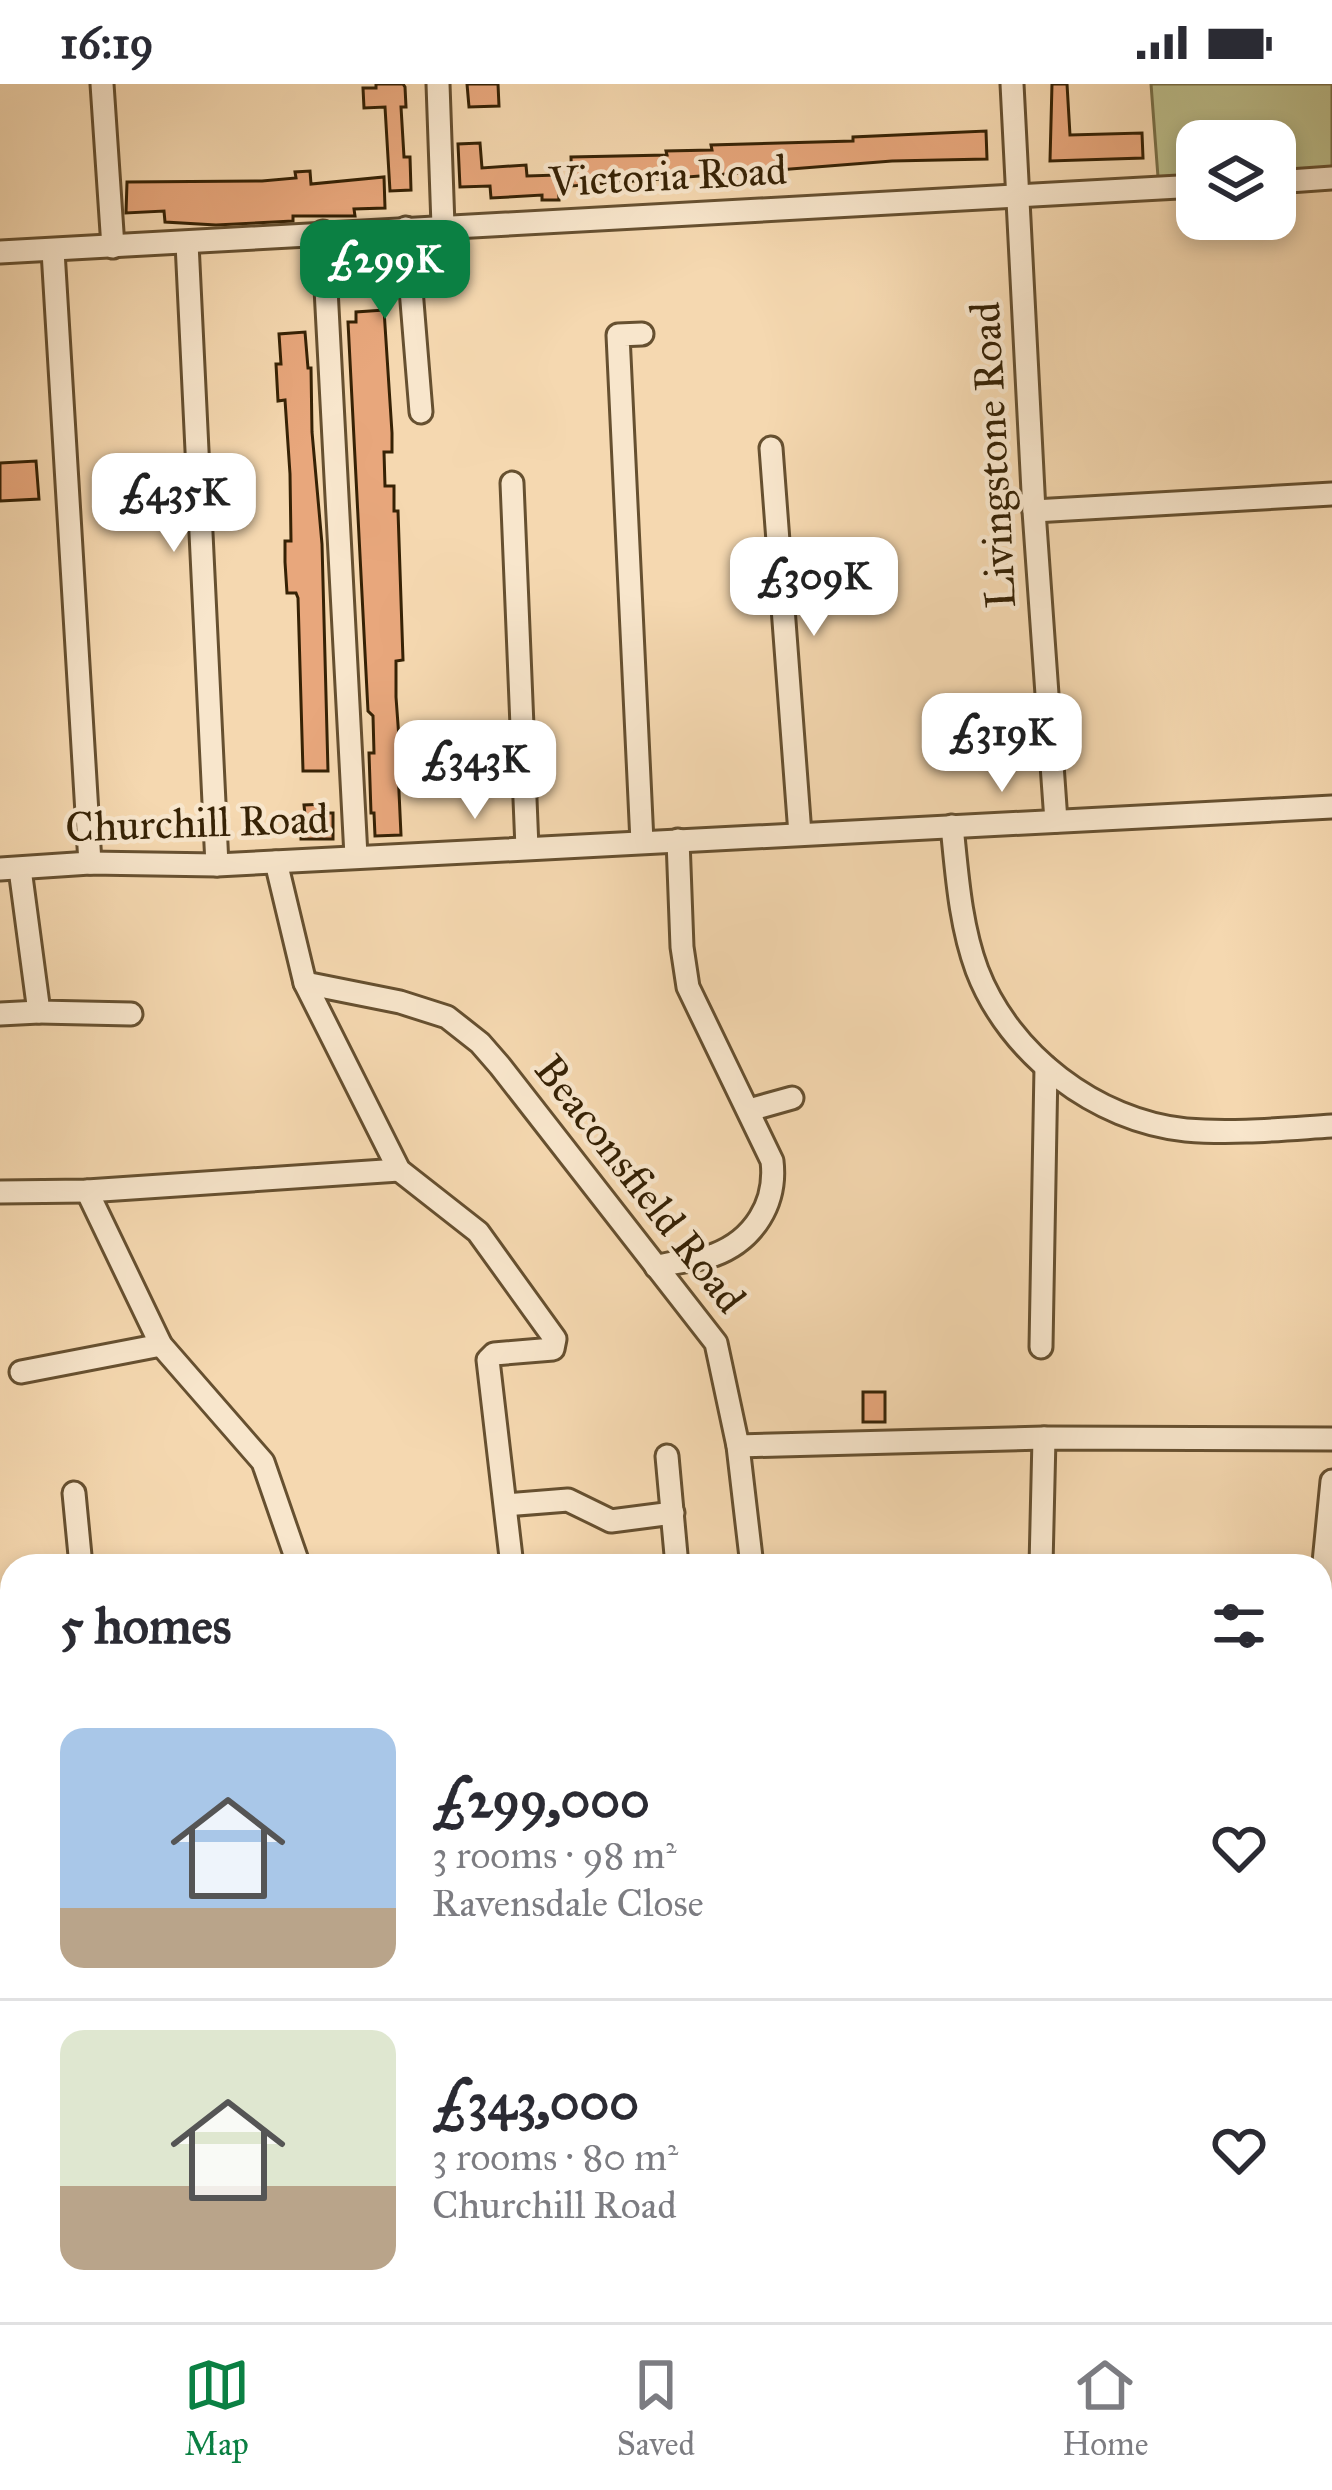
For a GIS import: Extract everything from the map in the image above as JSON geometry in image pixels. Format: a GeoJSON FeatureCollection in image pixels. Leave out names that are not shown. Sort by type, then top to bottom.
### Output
{"type":"FeatureCollection","features":[{"type":"Feature","properties":{"kind":"street"},"geometry":{"type":"LineString","coordinates":[[102,84],[113,247]]}},
{"type":"Feature","properties":{"kind":"street"},"geometry":{"type":"LineString","coordinates":[[438,84],[443,226]]}},
{"type":"Feature","properties":{"kind":"street","name":"Livingstone Road"},"geometry":{"type":"LineString","coordinates":[[1012,84],[1056,821]]}},
{"type":"Feature","properties":{"kind":"street"},"geometry":{"type":"LineString","coordinates":[[1296,181],[1332,178]]}},
{"type":"Feature","properties":{"kind":"street","name":"Victoria Road"},"geometry":{"type":"LineString","coordinates":[[0,252],[1176,187]]}},
{"type":"Feature","properties":{"kind":"street"},"geometry":{"type":"LineString","coordinates":[[406,228],[421,412]]}},
{"type":"Feature","properties":{"kind":"street"},"geometry":{"type":"LineString","coordinates":[[323,232],[356,856]]}},
{"type":"Feature","properties":{"kind":"street"},"geometry":{"type":"LineString","coordinates":[[187,243],[217,865]]}},
{"type":"Feature","properties":{"kind":"street"},"geometry":{"type":"LineString","coordinates":[[53,250],[89,863]]}},
{"type":"Feature","properties":{"kind":"street"},"geometry":{"type":"LineString","coordinates":[[642,334],[618,335],[642,842]]}},
{"type":"Feature","properties":{"kind":"street"},"geometry":{"type":"LineString","coordinates":[[771,448],[800,834]]}},
{"type":"Feature","properties":{"kind":"street"},"geometry":{"type":"LineString","coordinates":[[512,484],[527,848]]}},
{"type":"Feature","properties":{"kind":"street"},"geometry":{"type":"LineString","coordinates":[[1034,512],[1332,494]]}},
{"type":"Feature","properties":{"kind":"street","name":"Churchill Road"},"geometry":{"type":"LineString","coordinates":[[10,869],[89,863],[217,865],[1332,807]]}},
{"type":"Feature","properties":{"kind":"street"},"geometry":{"type":"LineString","coordinates":[[952,826],[965,928],[976,968],[999,1012],[1046,1067],[1088,1096],[1158,1125],[1216,1131],[1332,1126]]}},
{"type":"Feature","properties":{"kind":"street"},"geometry":{"type":"LineString","coordinates":[[656,1267],[719,1253],[742,1239],[764,1215],[772,1193],[772,1161],[688,987],[678,840]]}},
{"type":"Feature","properties":{"kind":"street"},"geometry":{"type":"LineString","coordinates":[[276,862],[305,983],[399,1170],[478,1232],[555,1339],[553,1349],[494,1354],[488,1360],[511,1554]]}},
{"type":"Feature","properties":{"kind":"street"},"geometry":{"type":"LineString","coordinates":[[10,869],[39,1012]]}},
{"type":"Feature","properties":{"kind":"street","name":"Beaconsfield Road"},"geometry":{"type":"LineString","coordinates":[[305,983],[400,1002],[462,1026],[500,1066],[716,1343],[737,1446],[750,1554]]}},
{"type":"Feature","properties":{"kind":"street"},"geometry":{"type":"LineString","coordinates":[[0,1014],[131,1014]]}},
{"type":"Feature","properties":{"kind":"street"},"geometry":{"type":"LineString","coordinates":[[1041,1347],[1046,1067]]}},
{"type":"Feature","properties":{"kind":"street"},"geometry":{"type":"LineString","coordinates":[[748,1109],[792,1098]]}},
{"type":"Feature","properties":{"kind":"street"},"geometry":{"type":"LineString","coordinates":[[0,1192],[87,1191],[399,1170]]}},
{"type":"Feature","properties":{"kind":"street"},"geometry":{"type":"LineString","coordinates":[[87,1191],[161,1345],[262,1462],[295,1554]]}},
{"type":"Feature","properties":{"kind":"street"},"geometry":{"type":"LineString","coordinates":[[21,1372],[161,1345]]}},
{"type":"Feature","properties":{"kind":"street"},"geometry":{"type":"LineString","coordinates":[[737,1446],[1044,1438],[1332,1439]]}},
{"type":"Feature","properties":{"kind":"street"},"geometry":{"type":"LineString","coordinates":[[1040,1554],[1044,1438]]}},
{"type":"Feature","properties":{"kind":"street"},"geometry":{"type":"LineString","coordinates":[[667,1456],[675,1554]]}},
{"type":"Feature","properties":{"kind":"street"},"geometry":{"type":"LineString","coordinates":[[1325,1554],[1332,1480]]}},
{"type":"Feature","properties":{"kind":"street"},"geometry":{"type":"LineString","coordinates":[[74,1493],[80,1554]]}},
{"type":"Feature","properties":{"kind":"street"},"geometry":{"type":"LineString","coordinates":[[506,1504],[568,1501],[611,1521],[673,1513]]}},
{"type":"Feature","properties":{"kind":"green space"},"geometry":{"type":"Polygon","coordinates":[[[1151,84],[1332,84],[1332,170],[1296,171],[1296,120],[1176,120],[1176,176],[1158,177],[1151,84]]]}},
{"type":"Feature","properties":{"kind":"building"},"geometry":{"type":"Polygon","coordinates":[[[376,84],[405,87],[406,107],[401,107],[411,190],[390,191],[385,107],[364,108],[363,88],[376,88],[376,84]]]}},
{"type":"Feature","properties":{"kind":"building"},"geometry":{"type":"Polygon","coordinates":[[[467,84],[498,84],[499,106],[469,107],[467,84]]]}},
{"type":"Feature","properties":{"kind":"building"},"geometry":{"type":"Polygon","coordinates":[[[1052,84],[1067,84],[1070,135],[1142,133],[1143,158],[1050,161],[1052,84]]]}},
{"type":"Feature","properties":{"kind":"building"},"geometry":{"type":"Polygon","coordinates":[[[986,131],[987,159],[892,161],[572,186],[571,157],[667,155],[666,151],[712,150],[711,145],[986,131]]]}},
{"type":"Feature","properties":{"kind":"building"},"geometry":{"type":"Polygon","coordinates":[[[480,143],[482,168],[526,165],[527,176],[558,175],[559,200],[542,200],[542,195],[491,198],[490,186],[460,187],[458,144],[480,143]]]}},
{"type":"Feature","properties":{"kind":"building"},"geometry":{"type":"Polygon","coordinates":[[[310,171],[311,184],[384,177],[385,208],[354,209],[355,216],[293,216],[293,221],[216,225],[165,222],[164,211],[126,213],[127,182],[262,181],[296,178],[295,172],[310,171]]]}},
{"type":"Feature","properties":{"kind":"building"},"geometry":{"type":"Polygon","coordinates":[[[384,310],[392,433],[392,452],[384,452],[385,486],[394,486],[394,511],[398,511],[403,660],[396,661],[396,697],[400,752],[406,752],[407,770],[398,770],[401,835],[375,836],[369,753],[374,753],[373,716],[368,711],[348,322],[356,322],[356,312],[384,310]]]}},
{"type":"Feature","properties":{"kind":"building"},"geometry":{"type":"Polygon","coordinates":[[[305,332],[322,544],[328,771],[303,771],[298,598],[296,593],[287,593],[285,562],[285,541],[291,541],[290,474],[285,400],[278,401],[276,364],[281,364],[279,334],[305,332]]]}},
{"type":"Feature","properties":{"kind":"building"},"geometry":{"type":"Polygon","coordinates":[[[36,461],[39,499],[0,501],[0,463],[36,461]]]}},
{"type":"Feature","properties":{"kind":"building"},"geometry":{"type":"Polygon","coordinates":[[[326,804],[326,813],[333,813],[333,839],[301,839],[304,805],[326,804]]]}},
{"type":"Feature","properties":{"kind":"building"},"geometry":{"type":"Polygon","coordinates":[[[863,1392],[885,1392],[885,1422],[863,1422],[863,1392]]]}}]}
